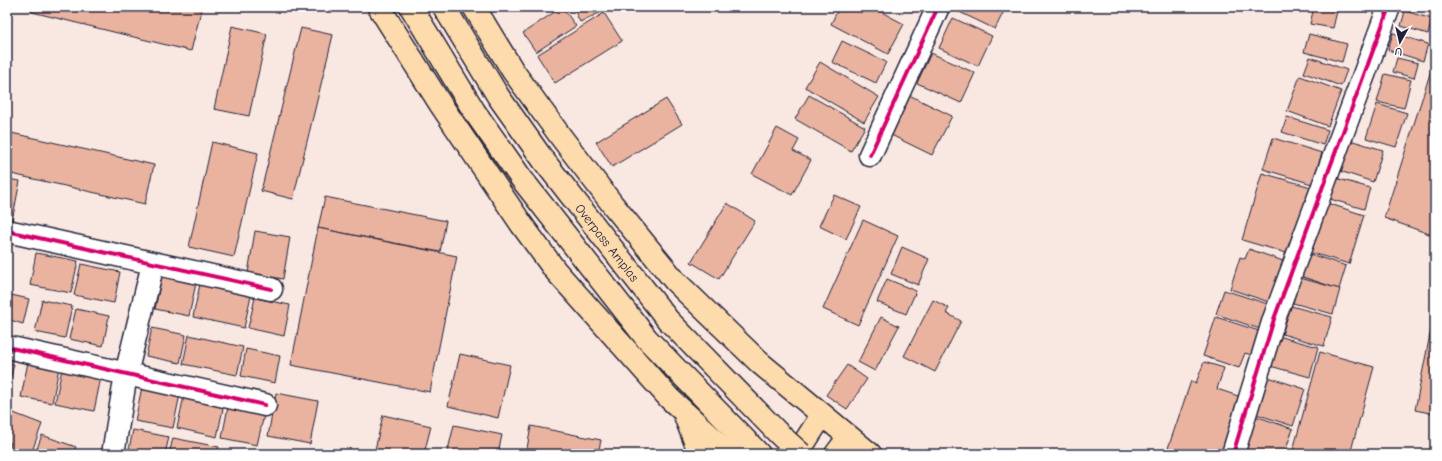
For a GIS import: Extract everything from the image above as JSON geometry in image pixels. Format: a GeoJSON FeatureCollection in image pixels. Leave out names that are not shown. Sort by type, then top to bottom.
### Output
{"type":"FeatureCollection","features":[{"type":"Feature","properties":{"kind":"highway"},"geometry":{"type":"LineString","coordinates":[[379,7],[440,105],[522,225],[555,270],[669,398],[730,454]]}},
{"type":"Feature","properties":{"kind":"highway"},"geometry":{"type":"LineString","coordinates":[[411,7],[474,111],[513,166],[647,339],[760,454]]}},
{"type":"Feature","properties":{"kind":"highway","name":"Overpass Amplas"},"geometry":{"type":"LineString","coordinates":[[444,7],[498,96],[535,148],[668,320],[780,435],[801,454]]}},
{"type":"Feature","properties":{"kind":"highway"},"geometry":{"type":"LineString","coordinates":[[474,7],[513,71],[561,137],[613,205],[675,281],[760,363],[870,454]]}},
{"type":"Feature","properties":{"kind":"highway"},"geometry":{"type":"LineString","coordinates":[[685,414],[700,454]]}},
{"type":"Feature","properties":{"kind":"highway"},"geometry":{"type":"LineString","coordinates":[[797,454],[822,414]]}},
{"type":"Feature","properties":{"kind":"highway"},"geometry":{"type":"LineString","coordinates":[[836,454],[849,437]]}},
{"type":"Feature","properties":{"kind":"street"},"geometry":{"type":"LineString","coordinates":[[870,155],[938,7]]}},
{"type":"Feature","properties":{"kind":"street"},"geometry":{"type":"LineString","coordinates":[[1233,454],[1274,319],[1389,7]]}},
{"type":"Feature","properties":{"kind":"street"},"geometry":{"type":"LineString","coordinates":[[7,231],[271,289]]}},
{"type":"Feature","properties":{"kind":"street"},"geometry":{"type":"LineString","coordinates":[[113,454],[126,374],[153,264]]}},
{"type":"Feature","properties":{"kind":"street"},"geometry":{"type":"LineString","coordinates":[[7,347],[265,405]]}},
{"type":"Feature","properties":{"kind":"building"},"geometry":{"type":"Polygon","coordinates":[[[33,7],[202,7],[191,51],[32,12],[33,7]]]}},
{"type":"Feature","properties":{"kind":"building"},"geometry":{"type":"Polygon","coordinates":[[[562,7],[576,26],[536,52],[523,33],[562,7]]]}},
{"type":"Feature","properties":{"kind":"building"},"geometry":{"type":"Polygon","coordinates":[[[573,7],[612,7],[580,22],[573,7]]]}},
{"type":"Feature","properties":{"kind":"building"},"geometry":{"type":"Polygon","coordinates":[[[839,7],[872,7],[904,24],[888,54],[831,24],[839,7]]]}},
{"type":"Feature","properties":{"kind":"building"},"geometry":{"type":"Polygon","coordinates":[[[949,7],[1006,7],[995,29],[949,7]]]}},
{"type":"Feature","properties":{"kind":"building"},"geometry":{"type":"Polygon","coordinates":[[[1314,7],[1338,7],[1333,28],[1310,24],[1314,7]]]}},
{"type":"Feature","properties":{"kind":"building"},"geometry":{"type":"Polygon","coordinates":[[[1405,11],[1432,19],[1428,34],[1401,26],[1405,11]]]}},
{"type":"Feature","properties":{"kind":"building"},"geometry":{"type":"Polygon","coordinates":[[[604,13],[622,41],[555,83],[537,55],[604,13]]]}},
{"type":"Feature","properties":{"kind":"building"},"geometry":{"type":"Polygon","coordinates":[[[953,18],[992,36],[978,66],[939,48],[953,18]]]}},
{"type":"Feature","properties":{"kind":"building"},"geometry":{"type":"Polygon","coordinates":[[[232,26],[267,34],[249,116],[214,109],[232,26]]]}},
{"type":"Feature","properties":{"kind":"building"},"geometry":{"type":"Polygon","coordinates":[[[301,28],[333,35],[293,199],[261,191],[301,28]]]}},
{"type":"Feature","properties":{"kind":"building"},"geometry":{"type":"Polygon","coordinates":[[[1393,33],[1428,44],[1423,61],[1388,50],[1393,33]]]}},
{"type":"Feature","properties":{"kind":"building"},"geometry":{"type":"Polygon","coordinates":[[[1309,34],[1347,44],[1342,62],[1304,52],[1309,34]]]}},
{"type":"Feature","properties":{"kind":"building"},"geometry":{"type":"Polygon","coordinates":[[[842,41],[886,62],[876,83],[832,62],[842,41]]]}},
{"type":"Feature","properties":{"kind":"building"},"geometry":{"type":"Polygon","coordinates":[[[931,53],[975,73],[961,103],[917,83],[931,53]]]}},
{"type":"Feature","properties":{"kind":"building"},"geometry":{"type":"Polygon","coordinates":[[[1310,57],[1347,70],[1341,86],[1304,73],[1310,57]]]}},
{"type":"Feature","properties":{"kind":"building"},"geometry":{"type":"Polygon","coordinates":[[[1397,58],[1418,63],[1414,78],[1393,72],[1397,58]]]}},
{"type":"Feature","properties":{"kind":"building"},"geometry":{"type":"Polygon","coordinates":[[[1435,58],[1435,236],[1384,218],[1435,58]]]}},
{"type":"Feature","properties":{"kind":"building"},"geometry":{"type":"Polygon","coordinates":[[[820,62],[879,97],[864,122],[805,87],[820,62]]]}},
{"type":"Feature","properties":{"kind":"building"},"geometry":{"type":"Polygon","coordinates":[[[1385,74],[1411,80],[1404,108],[1377,102],[1385,74]]]}},
{"type":"Feature","properties":{"kind":"building"},"geometry":{"type":"Polygon","coordinates":[[[1300,76],[1341,91],[1328,126],[1287,111],[1300,76]]]}},
{"type":"Feature","properties":{"kind":"building"},"geometry":{"type":"Polygon","coordinates":[[[905,93],[952,116],[932,155],[885,132],[905,93]]]}},
{"type":"Feature","properties":{"kind":"building"},"geometry":{"type":"Polygon","coordinates":[[[809,95],[865,127],[851,151],[795,119],[809,95]]]}},
{"type":"Feature","properties":{"kind":"building"},"geometry":{"type":"Polygon","coordinates":[[[666,99],[682,124],[612,167],[596,142],[666,99]]]}},
{"type":"Feature","properties":{"kind":"building"},"geometry":{"type":"Polygon","coordinates":[[[1377,104],[1407,113],[1396,147],[1366,138],[1377,104]]]}},
{"type":"Feature","properties":{"kind":"building"},"geometry":{"type":"Polygon","coordinates":[[[1287,117],[1328,130],[1323,145],[1282,132],[1287,117]]]}},
{"type":"Feature","properties":{"kind":"building"},"geometry":{"type":"Polygon","coordinates":[[[777,128],[799,140],[793,151],[811,160],[792,195],[752,174],[777,128]]]}},
{"type":"Feature","properties":{"kind":"building"},"geometry":{"type":"Polygon","coordinates":[[[7,132],[154,165],[145,204],[7,173],[7,132]]]}},
{"type":"Feature","properties":{"kind":"building"},"geometry":{"type":"Polygon","coordinates":[[[1273,138],[1322,153],[1312,184],[1263,169],[1273,138]]]}},
{"type":"Feature","properties":{"kind":"building"},"geometry":{"type":"Polygon","coordinates":[[[1343,138],[1383,150],[1373,182],[1334,169],[1343,138]]]}},
{"type":"Feature","properties":{"kind":"building"},"geometry":{"type":"Polygon","coordinates":[[[212,142],[258,153],[234,257],[189,247],[212,142]]]}},
{"type":"Feature","properties":{"kind":"building"},"geometry":{"type":"Polygon","coordinates":[[[1262,173],[1311,187],[1290,254],[1242,240],[1262,173]]]}},
{"type":"Feature","properties":{"kind":"building"},"geometry":{"type":"Polygon","coordinates":[[[1336,178],[1370,188],[1364,209],[1330,199],[1336,178]]]}},
{"type":"Feature","properties":{"kind":"building"},"geometry":{"type":"Polygon","coordinates":[[[7,179],[20,181],[12,221],[7,220],[7,179]]]}},
{"type":"Feature","properties":{"kind":"building"},"geometry":{"type":"Polygon","coordinates":[[[834,195],[861,207],[846,239],[819,226],[834,195]]]}},
{"type":"Feature","properties":{"kind":"building"},"geometry":{"type":"Polygon","coordinates":[[[325,197],[446,221],[440,252],[318,228],[325,197]]]}},
{"type":"Feature","properties":{"kind":"building"},"geometry":{"type":"Polygon","coordinates":[[[1324,202],[1364,215],[1349,264],[1309,252],[1324,202]]]}},
{"type":"Feature","properties":{"kind":"building"},"geometry":{"type":"Polygon","coordinates":[[[727,203],[755,221],[719,279],[691,262],[727,203]]]}},
{"type":"Feature","properties":{"kind":"building"},"geometry":{"type":"Polygon","coordinates":[[[863,220],[898,236],[858,325],[823,309],[863,220]]]}},
{"type":"Feature","properties":{"kind":"building"},"geometry":{"type":"Polygon","coordinates":[[[318,228],[457,256],[430,392],[291,365],[318,228]]]}},
{"type":"Feature","properties":{"kind":"building"},"geometry":{"type":"Polygon","coordinates":[[[255,231],[290,237],[283,279],[248,273],[255,231]]]}},
{"type":"Feature","properties":{"kind":"building"},"geometry":{"type":"Polygon","coordinates":[[[902,247],[929,259],[918,285],[891,274],[902,247]]]}},
{"type":"Feature","properties":{"kind":"building"},"geometry":{"type":"Polygon","coordinates":[[[1249,249],[1286,262],[1272,303],[1230,289],[1240,257],[1245,259],[1249,249]]]}},
{"type":"Feature","properties":{"kind":"building"},"geometry":{"type":"Polygon","coordinates":[[[36,253],[78,261],[71,293],[30,285],[36,253]]]}},
{"type":"Feature","properties":{"kind":"building"},"geometry":{"type":"Polygon","coordinates":[[[1307,253],[1346,266],[1339,289],[1300,276],[1307,253]]]}},
{"type":"Feature","properties":{"kind":"building"},"geometry":{"type":"Polygon","coordinates":[[[81,264],[120,272],[114,303],[74,295],[81,264]]]}},
{"type":"Feature","properties":{"kind":"building"},"geometry":{"type":"Polygon","coordinates":[[[162,275],[196,283],[189,316],[155,309],[162,275]]]}},
{"type":"Feature","properties":{"kind":"building"},"geometry":{"type":"Polygon","coordinates":[[[1300,278],[1340,289],[1333,314],[1293,303],[1300,278]]]}},
{"type":"Feature","properties":{"kind":"building"},"geometry":{"type":"Polygon","coordinates":[[[887,279],[916,291],[906,314],[877,302],[887,279]]]}},
{"type":"Feature","properties":{"kind":"building"},"geometry":{"type":"Polygon","coordinates":[[[200,284],[251,295],[244,328],[193,317],[200,284]]]}},
{"type":"Feature","properties":{"kind":"building"},"geometry":{"type":"Polygon","coordinates":[[[1224,290],[1271,305],[1263,330],[1216,314],[1224,290]]]}},
{"type":"Feature","properties":{"kind":"building"},"geometry":{"type":"Polygon","coordinates":[[[7,294],[29,299],[23,324],[7,319],[7,294]]]}},
{"type":"Feature","properties":{"kind":"building"},"geometry":{"type":"Polygon","coordinates":[[[255,298],[290,305],[284,336],[248,328],[255,298]]]}},
{"type":"Feature","properties":{"kind":"building"},"geometry":{"type":"Polygon","coordinates":[[[42,300],[72,306],[65,338],[35,332],[42,300]]]}},
{"type":"Feature","properties":{"kind":"building"},"geometry":{"type":"Polygon","coordinates":[[[933,300],[949,308],[946,313],[961,321],[935,372],[904,356],[933,300]]]}},
{"type":"Feature","properties":{"kind":"building"},"geometry":{"type":"Polygon","coordinates":[[[1291,306],[1332,317],[1324,346],[1282,334],[1291,306]]]}},
{"type":"Feature","properties":{"kind":"building"},"geometry":{"type":"Polygon","coordinates":[[[76,309],[109,316],[103,346],[69,339],[76,309]]]}},
{"type":"Feature","properties":{"kind":"building"},"geometry":{"type":"Polygon","coordinates":[[[1435,309],[1435,414],[1415,410],[1435,309]]]}},
{"type":"Feature","properties":{"kind":"building"},"geometry":{"type":"Polygon","coordinates":[[[881,317],[899,326],[875,371],[858,362],[881,317]]]}},
{"type":"Feature","properties":{"kind":"building"},"geometry":{"type":"Polygon","coordinates":[[[1216,317],[1259,331],[1251,355],[1245,353],[1239,368],[1203,356],[1216,317]]]}},
{"type":"Feature","properties":{"kind":"building"},"geometry":{"type":"Polygon","coordinates":[[[152,328],[186,335],[180,363],[146,356],[152,328]]]}},
{"type":"Feature","properties":{"kind":"building"},"geometry":{"type":"Polygon","coordinates":[[[189,335],[243,347],[237,375],[183,364],[189,335]]]}},
{"type":"Feature","properties":{"kind":"building"},"geometry":{"type":"Polygon","coordinates":[[[1278,336],[1318,347],[1310,377],[1270,366],[1278,336]]]}},
{"type":"Feature","properties":{"kind":"building"},"geometry":{"type":"Polygon","coordinates":[[[246,349],[280,356],[275,383],[241,376],[246,349]]]}},
{"type":"Feature","properties":{"kind":"building"},"geometry":{"type":"Polygon","coordinates":[[[1320,352],[1374,367],[1350,454],[1292,454],[1320,352]]]}},
{"type":"Feature","properties":{"kind":"building"},"geometry":{"type":"Polygon","coordinates":[[[460,354],[510,365],[498,418],[448,406],[460,354]]]}},
{"type":"Feature","properties":{"kind":"building"},"geometry":{"type":"Polygon","coordinates":[[[7,362],[14,364],[8,388],[7,388],[7,362]]]}},
{"type":"Feature","properties":{"kind":"building"},"geometry":{"type":"Polygon","coordinates":[[[28,362],[59,368],[52,403],[21,397],[28,362]]]}},
{"type":"Feature","properties":{"kind":"building"},"geometry":{"type":"Polygon","coordinates":[[[1204,362],[1224,368],[1217,389],[1241,397],[1221,454],[1166,454],[1191,381],[1196,383],[1204,362]]]}},
{"type":"Feature","properties":{"kind":"building"},"geometry":{"type":"Polygon","coordinates":[[[847,365],[867,379],[847,409],[826,395],[847,365]]]}},
{"type":"Feature","properties":{"kind":"building"},"geometry":{"type":"Polygon","coordinates":[[[62,369],[101,377],[94,411],[55,403],[62,369]]]}},
{"type":"Feature","properties":{"kind":"building"},"geometry":{"type":"Polygon","coordinates":[[[1262,375],[1305,389],[1293,426],[1250,412],[1262,375]]]}},
{"type":"Feature","properties":{"kind":"building"},"geometry":{"type":"Polygon","coordinates":[[[142,387],[180,394],[173,428],[135,421],[142,387]]]}},
{"type":"Feature","properties":{"kind":"building"},"geometry":{"type":"Polygon","coordinates":[[[276,393],[318,401],[310,444],[268,436],[276,393]]]}},
{"type":"Feature","properties":{"kind":"building"},"geometry":{"type":"Polygon","coordinates":[[[184,396],[224,404],[217,437],[177,428],[184,396]]]}},
{"type":"Feature","properties":{"kind":"building"},"geometry":{"type":"Polygon","coordinates":[[[228,407],[264,415],[257,445],[222,438],[228,407]]]}},
{"type":"Feature","properties":{"kind":"building"},"geometry":{"type":"Polygon","coordinates":[[[11,412],[42,424],[31,454],[7,454],[11,443],[7,442],[7,423],[11,412]]]}},
{"type":"Feature","properties":{"kind":"building"},"geometry":{"type":"Polygon","coordinates":[[[1250,414],[1293,429],[1284,454],[1237,454],[1250,414]]]}},
{"type":"Feature","properties":{"kind":"building"},"geometry":{"type":"Polygon","coordinates":[[[383,415],[431,426],[424,454],[374,454],[383,415]]]}},
{"type":"Feature","properties":{"kind":"building"},"geometry":{"type":"Polygon","coordinates":[[[454,425],[502,435],[498,454],[447,454],[454,425]]]}},
{"type":"Feature","properties":{"kind":"building"},"geometry":{"type":"Polygon","coordinates":[[[531,426],[601,440],[598,454],[526,454],[531,426]]]}},
{"type":"Feature","properties":{"kind":"building"},"geometry":{"type":"Polygon","coordinates":[[[133,430],[169,437],[165,454],[128,454],[133,430]]]}},
{"type":"Feature","properties":{"kind":"building"},"geometry":{"type":"Polygon","coordinates":[[[42,435],[76,447],[73,454],[35,454],[42,435]]]}},
{"type":"Feature","properties":{"kind":"building"},"geometry":{"type":"Polygon","coordinates":[[[173,438],[219,447],[217,454],[169,454],[173,438]]]}},
{"type":"Feature","properties":{"kind":"building"},"geometry":{"type":"Polygon","coordinates":[[[222,450],[240,454],[221,454],[222,450]]]}},
{"type":"Feature","properties":{"kind":"cycle path"},"geometry":{"type":"LineString","coordinates":[[870,155],[938,7]]}},
{"type":"Feature","properties":{"kind":"cycle path"},"geometry":{"type":"LineString","coordinates":[[1233,454],[1274,319],[1389,7]]}},
{"type":"Feature","properties":{"kind":"cycle path"},"geometry":{"type":"LineString","coordinates":[[7,231],[271,289]]}},
{"type":"Feature","properties":{"kind":"cycle path"},"geometry":{"type":"LineString","coordinates":[[7,347],[265,405]]}}]}
